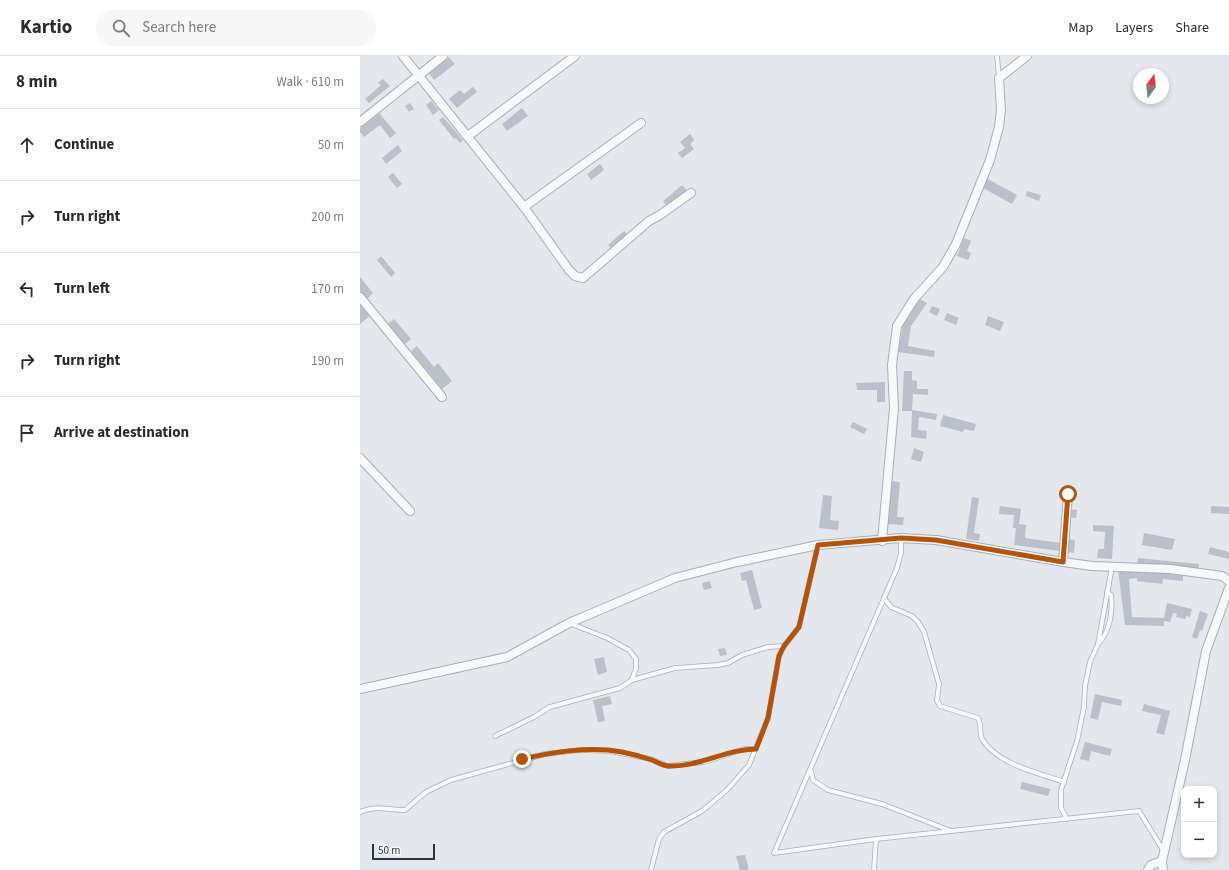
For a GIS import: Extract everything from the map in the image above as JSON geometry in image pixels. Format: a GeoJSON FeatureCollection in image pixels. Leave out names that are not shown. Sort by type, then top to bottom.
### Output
{"type":"FeatureCollection","features":[{"type":"Feature","properties":{"kind":"street"},"geometry":{"type":"LineString","coordinates":[[403,56],[524,206],[569,270],[575,276],[583,278],[649,221],[692,193]]}},
{"type":"Feature","properties":{"kind":"street"},"geometry":{"type":"LineString","coordinates":[[360,122],[442,56]]}},
{"type":"Feature","properties":{"kind":"street"},"geometry":{"type":"LineString","coordinates":[[468,136],[575,56]]}},
{"type":"Feature","properties":{"kind":"street"},"geometry":{"type":"LineString","coordinates":[[882,541],[894,408],[892,365],[897,326],[914,299],[943,267],[956,244],[990,160],[999,127],[1001,110],[999,78],[1027,56]]}},
{"type":"Feature","properties":{"kind":"street"},"geometry":{"type":"LineString","coordinates":[[524,206],[641,123]]}},
{"type":"Feature","properties":{"kind":"street"},"geometry":{"type":"LineString","coordinates":[[360,297],[442,398]]}},
{"type":"Feature","properties":{"kind":"street"},"geometry":{"type":"LineString","coordinates":[[360,458],[410,511]]}},
{"type":"Feature","properties":{"kind":"street"},"geometry":{"type":"LineString","coordinates":[[1063,562],[1068,494]]}},
{"type":"Feature","properties":{"kind":"street"},"geometry":{"type":"LineString","coordinates":[[360,689],[506,657],[569,623],[675,578],[737,562],[818,545],[882,541],[901,538],[936,540],[1063,562],[1112,567],[1170,568],[1222,576],[1229,581]]}},
{"type":"Feature","properties":{"kind":"street"},"geometry":{"type":"LineString","coordinates":[[1163,870],[1162,861],[1185,760],[1206,651],[1229,588]]}},
{"type":"Feature","properties":{"kind":"street"},"geometry":{"type":"LineString","coordinates":[[1148,870],[1151,865],[1162,861]]}},
{"type":"Feature","properties":{"kind":"lane"},"geometry":{"type":"LineString","coordinates":[[997,56],[999,78]]}},
{"type":"Feature","properties":{"kind":"lane"},"geometry":{"type":"LineString","coordinates":[[901,538],[901,553],[884,598],[774,853],[876,839],[1139,811],[1164,852]]}},
{"type":"Feature","properties":{"kind":"lane"},"geometry":{"type":"LineString","coordinates":[[651,870],[659,839],[664,832],[702,811],[727,790],[749,765],[768,718],[779,656],[784,646],[799,627],[818,545]]}},
{"type":"Feature","properties":{"kind":"lane"},"geometry":{"type":"LineString","coordinates":[[1098,644],[1112,567]]}},
{"type":"Feature","properties":{"kind":"lane"},"geometry":{"type":"LineString","coordinates":[[1068,819],[1061,808],[1060,797],[1077,741],[1084,707],[1085,686],[1090,662],[1098,644],[1107,631],[1111,612],[1111,595],[1107,592]]}},
{"type":"Feature","properties":{"kind":"lane"},"geometry":{"type":"LineString","coordinates":[[884,598],[891,607],[912,616],[924,632],[939,684],[938,700],[940,706],[978,718],[981,723],[981,737],[991,750],[1002,757],[1064,782]]}},
{"type":"Feature","properties":{"kind":"lane"},"geometry":{"type":"LineString","coordinates":[[569,623],[607,638],[629,650],[636,659],[636,668],[632,680]]}},
{"type":"Feature","properties":{"kind":"lane"},"geometry":{"type":"LineString","coordinates":[[495,736],[550,707],[620,688],[632,680],[675,668],[728,663],[742,655],[768,647],[784,646]]}},
{"type":"Feature","properties":{"kind":"lane"},"geometry":{"type":"LineString","coordinates":[[360,812],[371,808],[383,807],[405,810],[426,792],[451,780],[545,754],[580,750],[622,752],[667,766],[704,762],[744,749],[756,749]]}},
{"type":"Feature","properties":{"kind":"lane"},"geometry":{"type":"LineString","coordinates":[[811,770],[813,780],[828,790],[882,804],[951,831]]}},
{"type":"Feature","properties":{"kind":"lane"},"geometry":{"type":"LineString","coordinates":[[874,870],[876,839]]}},
{"type":"Feature","properties":{"kind":"building"},"geometry":{"type":"Polygon","coordinates":[[[449,57],[455,64],[434,80],[429,73],[449,57]]]}},
{"type":"Feature","properties":{"kind":"building"},"geometry":{"type":"Polygon","coordinates":[[[383,79],[390,86],[369,103],[365,99],[381,85],[378,83],[383,79]]]}},
{"type":"Feature","properties":{"kind":"building"},"geometry":{"type":"Polygon","coordinates":[[[473,87],[477,92],[457,108],[449,99],[460,90],[464,94],[473,87]]]}},
{"type":"Feature","properties":{"kind":"building"},"geometry":{"type":"Polygon","coordinates":[[[431,101],[439,110],[433,115],[426,105],[431,101]]]}},
{"type":"Feature","properties":{"kind":"building"},"geometry":{"type":"Polygon","coordinates":[[[410,103],[414,109],[409,112],[405,106],[410,103]]]}},
{"type":"Feature","properties":{"kind":"building"},"geometry":{"type":"Polygon","coordinates":[[[522,108],[528,116],[507,131],[502,124],[522,108]]]}},
{"type":"Feature","properties":{"kind":"building"},"geometry":{"type":"Polygon","coordinates":[[[379,113],[396,133],[390,138],[380,125],[364,137],[360,132],[360,128],[379,113]]]}},
{"type":"Feature","properties":{"kind":"building"},"geometry":{"type":"Polygon","coordinates":[[[443,117],[463,140],[460,143],[456,138],[454,139],[439,120],[443,117]]]}},
{"type":"Feature","properties":{"kind":"building"},"geometry":{"type":"Polygon","coordinates":[[[690,134],[694,140],[690,144],[694,149],[682,158],[678,153],[685,148],[680,142],[690,134]]]}},
{"type":"Feature","properties":{"kind":"building"},"geometry":{"type":"Polygon","coordinates":[[[398,145],[402,151],[386,164],[382,158],[398,145]]]}},
{"type":"Feature","properties":{"kind":"building"},"geometry":{"type":"Polygon","coordinates":[[[600,164],[604,170],[591,180],[587,174],[600,164]]]}},
{"type":"Feature","properties":{"kind":"building"},"geometry":{"type":"Polygon","coordinates":[[[393,173],[402,184],[397,188],[388,177],[393,173]]]}},
{"type":"Feature","properties":{"kind":"building"},"geometry":{"type":"Polygon","coordinates":[[[988,179],[1017,195],[1012,204],[983,188],[988,179]]]}},
{"type":"Feature","properties":{"kind":"building"},"geometry":{"type":"Polygon","coordinates":[[[682,185],[687,191],[668,208],[663,201],[682,185]]]}},
{"type":"Feature","properties":{"kind":"building"},"geometry":{"type":"Polygon","coordinates":[[[1027,191],[1041,195],[1039,201],[1026,196],[1027,191]]]}},
{"type":"Feature","properties":{"kind":"building"},"geometry":{"type":"Polygon","coordinates":[[[624,231],[629,236],[613,250],[608,245],[624,231]]]}},
{"type":"Feature","properties":{"kind":"building"},"geometry":{"type":"Polygon","coordinates":[[[964,238],[971,241],[967,251],[971,253],[968,260],[957,256],[964,238]]]}},
{"type":"Feature","properties":{"kind":"building"},"geometry":{"type":"Polygon","coordinates":[[[381,256],[395,273],[391,277],[377,260],[381,256]]]}},
{"type":"Feature","properties":{"kind":"building"},"geometry":{"type":"Polygon","coordinates":[[[360,277],[373,293],[367,299],[360,291],[360,277]]]}},
{"type":"Feature","properties":{"kind":"building"},"geometry":{"type":"Polygon","coordinates":[[[920,299],[927,303],[911,326],[908,346],[935,351],[934,357],[898,352],[903,325],[920,299]]]}},
{"type":"Feature","properties":{"kind":"building"},"geometry":{"type":"Polygon","coordinates":[[[360,303],[370,316],[360,324],[360,303]]]}},
{"type":"Feature","properties":{"kind":"building"},"geometry":{"type":"Polygon","coordinates":[[[932,306],[940,309],[937,316],[929,312],[932,306]]]}},
{"type":"Feature","properties":{"kind":"building"},"geometry":{"type":"Polygon","coordinates":[[[947,313],[959,318],[956,325],[944,320],[947,313]]]}},
{"type":"Feature","properties":{"kind":"building"},"geometry":{"type":"Polygon","coordinates":[[[988,316],[1004,322],[1000,331],[985,325],[988,316]]]}},
{"type":"Feature","properties":{"kind":"building"},"geometry":{"type":"Polygon","coordinates":[[[394,319],[411,339],[405,344],[388,324],[394,319]]]}},
{"type":"Feature","properties":{"kind":"building"},"geometry":{"type":"Polygon","coordinates":[[[417,346],[434,367],[438,363],[452,381],[442,389],[411,351],[417,346]]]}},
{"type":"Feature","properties":{"kind":"building"},"geometry":{"type":"Polygon","coordinates":[[[904,371],[912,371],[912,380],[917,381],[917,389],[928,389],[928,395],[913,394],[912,410],[937,414],[936,420],[919,417],[918,430],[927,431],[926,439],[911,437],[912,411],[902,411],[904,371]]]}},
{"type":"Feature","properties":{"kind":"building"},"geometry":{"type":"Polygon","coordinates":[[[885,382],[885,402],[877,402],[877,390],[857,390],[856,383],[885,382]]]}},
{"type":"Feature","properties":{"kind":"building"},"geometry":{"type":"Polygon","coordinates":[[[943,415],[976,424],[974,431],[964,429],[963,432],[940,426],[943,415]]]}},
{"type":"Feature","properties":{"kind":"building"},"geometry":{"type":"Polygon","coordinates":[[[853,422],[867,429],[864,434],[850,427],[853,422]]]}},
{"type":"Feature","properties":{"kind":"building"},"geometry":{"type":"Polygon","coordinates":[[[914,448],[924,452],[921,462],[911,459],[914,448]]]}},
{"type":"Feature","properties":{"kind":"building"},"geometry":{"type":"Polygon","coordinates":[[[891,481],[900,482],[897,517],[904,517],[903,525],[888,524],[891,481]]]}},
{"type":"Feature","properties":{"kind":"building"},"geometry":{"type":"Polygon","coordinates":[[[823,495],[832,496],[830,520],[839,521],[838,530],[819,528],[823,495]]]}},
{"type":"Feature","properties":{"kind":"building"},"geometry":{"type":"Polygon","coordinates":[[[972,497],[979,498],[974,533],[980,534],[979,541],[966,539],[972,497]]]}},
{"type":"Feature","properties":{"kind":"building"},"geometry":{"type":"Polygon","coordinates":[[[1000,506],[1021,509],[1019,524],[1026,525],[1025,538],[1061,543],[1060,551],[1014,545],[1016,528],[1013,528],[1014,515],[999,514],[1000,506]]]}},
{"type":"Feature","properties":{"kind":"building"},"geometry":{"type":"Polygon","coordinates":[[[1211,506],[1229,507],[1229,514],[1211,513],[1211,506]]]}},
{"type":"Feature","properties":{"kind":"building"},"geometry":{"type":"Polygon","coordinates":[[[1069,509],[1077,510],[1076,518],[1068,517],[1069,509]]]}},
{"type":"Feature","properties":{"kind":"building"},"geometry":{"type":"Polygon","coordinates":[[[1093,525],[1114,526],[1112,559],[1097,558],[1098,549],[1104,549],[1105,532],[1093,531],[1093,525]]]}},
{"type":"Feature","properties":{"kind":"building"},"geometry":{"type":"Polygon","coordinates":[[[1144,533],[1175,539],[1172,550],[1142,545],[1144,533]]]}},
{"type":"Feature","properties":{"kind":"building"},"geometry":{"type":"Polygon","coordinates":[[[1066,539],[1075,540],[1074,553],[1065,552],[1066,539]]]}},
{"type":"Feature","properties":{"kind":"building"},"geometry":{"type":"Polygon","coordinates":[[[1210,547],[1229,552],[1229,559],[1208,554],[1210,547]]]}},
{"type":"Feature","properties":{"kind":"building"},"geometry":{"type":"Polygon","coordinates":[[[1138,558],[1199,564],[1198,571],[1137,563],[1138,558]]]}},
{"type":"Feature","properties":{"kind":"building"},"geometry":{"type":"Polygon","coordinates":[[[1138,569],[1183,574],[1183,581],[1163,579],[1162,584],[1137,581],[1137,578],[1129,579],[1132,617],[1164,618],[1167,603],[1192,609],[1190,617],[1186,616],[1185,619],[1176,617],[1177,614],[1173,613],[1170,622],[1164,621],[1164,626],[1125,625],[1118,570],[1138,569]]]}},
{"type":"Feature","properties":{"kind":"building"},"geometry":{"type":"Polygon","coordinates":[[[752,570],[762,608],[754,610],[746,580],[742,581],[740,573],[752,570]]]}},
{"type":"Feature","properties":{"kind":"building"},"geometry":{"type":"Polygon","coordinates":[[[710,581],[712,588],[704,590],[702,583],[710,581]]]}},
{"type":"Feature","properties":{"kind":"building"},"geometry":{"type":"Polygon","coordinates":[[[1200,611],[1208,614],[1202,631],[1200,630],[1197,639],[1192,637],[1200,611]]]}},
{"type":"Feature","properties":{"kind":"building"},"geometry":{"type":"Polygon","coordinates":[[[725,648],[727,655],[720,656],[718,649],[725,648]]]}},
{"type":"Feature","properties":{"kind":"building"},"geometry":{"type":"Polygon","coordinates":[[[604,657],[607,672],[598,675],[594,659],[604,657]]]}},
{"type":"Feature","properties":{"kind":"building"},"geometry":{"type":"Polygon","coordinates":[[[1095,694],[1122,700],[1121,706],[1102,702],[1098,720],[1090,718],[1095,694]]]}},
{"type":"Feature","properties":{"kind":"building"},"geometry":{"type":"Polygon","coordinates":[[[610,696],[612,704],[602,706],[605,721],[598,722],[593,700],[610,696]]]}},
{"type":"Feature","properties":{"kind":"building"},"geometry":{"type":"Polygon","coordinates":[[[1144,704],[1170,711],[1164,735],[1156,733],[1161,715],[1142,711],[1144,704]]]}},
{"type":"Feature","properties":{"kind":"building"},"geometry":{"type":"Polygon","coordinates":[[[1085,742],[1112,749],[1110,756],[1091,751],[1089,761],[1080,759],[1085,742]]]}},
{"type":"Feature","properties":{"kind":"building"},"geometry":{"type":"Polygon","coordinates":[[[1022,782],[1050,789],[1048,796],[1020,789],[1022,782]]]}},
{"type":"Feature","properties":{"kind":"building"},"geometry":{"type":"Polygon","coordinates":[[[745,855],[749,870],[740,870],[736,856],[745,855]]]}},
{"type":"Feature","properties":{"kind":"route"},"geometry":{"type":"LineString","coordinates":[[522,759],[545,754],[580,750],[610,751],[622,752],[667,766],[704,762],[744,749],[756,749],[768,718],[779,656],[784,646],[799,627],[818,545],[882,541],[901,538],[936,540],[1063,562],[1068,494]]}}]}
